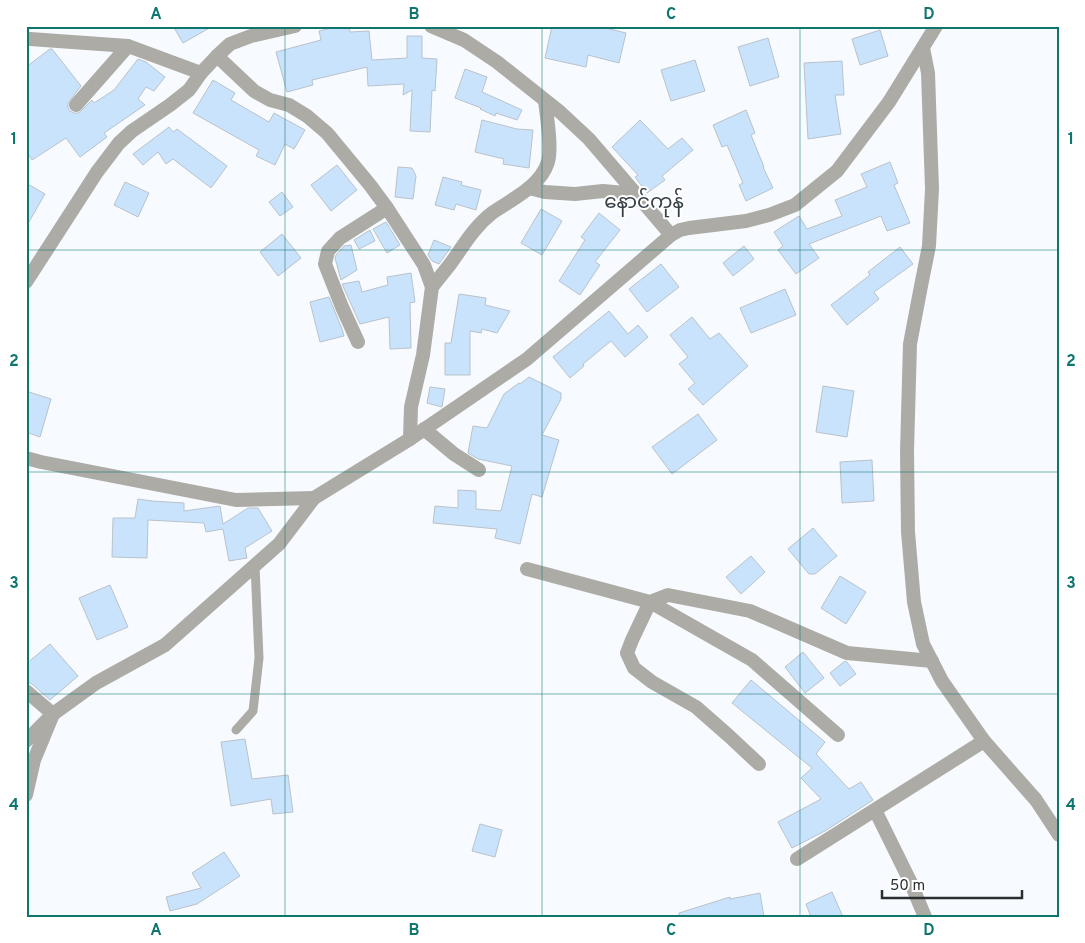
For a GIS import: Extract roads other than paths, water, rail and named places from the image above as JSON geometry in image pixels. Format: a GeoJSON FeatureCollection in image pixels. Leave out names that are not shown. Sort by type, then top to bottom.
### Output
{"type":"FeatureCollection","features":[{"type":"Feature","properties":{"kind":"street"},"geometry":{"type":"LineString","coordinates":[[26,282],[97,172],[119,143],[132,131],[189,90],[201,73],[230,44],[250,31],[295,26]]}},
{"type":"Feature","properties":{"kind":"street"},"geometry":{"type":"LineString","coordinates":[[431,26],[464,40],[498,62],[560,112],[589,139],[671,235]]}},
{"type":"Feature","properties":{"kind":"street"},"geometry":{"type":"LineString","coordinates":[[26,741],[53,714],[96,684],[165,645],[279,544],[314,498],[410,439],[527,359],[671,235],[689,228],[746,221],[795,205],[837,171],[889,102],[936,26]]}},
{"type":"Feature","properties":{"kind":"street"},"geometry":{"type":"LineString","coordinates":[[30,39],[128,46],[201,73]]}},
{"type":"Feature","properties":{"kind":"street"},"geometry":{"type":"LineString","coordinates":[[76,105],[128,46]]}},
{"type":"Feature","properties":{"kind":"street"},"geometry":{"type":"LineString","coordinates":[[923,48],[928,73],[932,189],[929,246],[910,344],[907,451],[908,532],[914,602],[923,644],[942,681],[984,741],[1036,800],[1059,835]]}},
{"type":"Feature","properties":{"kind":"street"},"geometry":{"type":"LineString","coordinates":[[217,56],[254,91],[270,100],[289,105],[307,116],[327,133],[387,208],[424,266],[432,287],[423,355],[411,407],[410,439]]}},
{"type":"Feature","properties":{"kind":"street"},"geometry":{"type":"LineString","coordinates":[[432,287],[451,263],[467,238],[480,224],[529,188],[541,175],[548,163],[550,151],[546,101]]}},
{"type":"Feature","properties":{"kind":"street"},"geometry":{"type":"LineString","coordinates":[[529,188],[545,192],[574,194],[603,191],[636,194]]}},
{"type":"Feature","properties":{"kind":"street"},"geometry":{"type":"LineString","coordinates":[[358,342],[342,308],[326,264],[328,251],[340,238],[387,208]]}},
{"type":"Feature","properties":{"kind":"street"},"geometry":{"type":"LineString","coordinates":[[424,429],[454,454],[479,470]]}},
{"type":"Feature","properties":{"kind":"street"},"geometry":{"type":"LineString","coordinates":[[26,458],[236,500],[314,498]]}},
{"type":"Feature","properties":{"kind":"street"},"geometry":{"type":"LineString","coordinates":[[527,568],[650,602],[752,660],[838,735]]}},
{"type":"Feature","properties":{"kind":"street"},"geometry":{"type":"LineString","coordinates":[[758,764],[696,707],[652,682],[634,668],[627,653],[650,602],[668,595],[750,611],[847,653],[932,661]]}},
{"type":"Feature","properties":{"kind":"street"},"geometry":{"type":"LineString","coordinates":[[26,691],[53,714]]}},
{"type":"Feature","properties":{"kind":"street"},"geometry":{"type":"LineString","coordinates":[[26,795],[34,760],[53,714]]}},
{"type":"Feature","properties":{"kind":"street"},"geometry":{"type":"LineString","coordinates":[[797,859],[984,741]]}},
{"type":"Feature","properties":{"kind":"street"},"geometry":{"type":"LineString","coordinates":[[875,810],[910,881],[925,917]]}},
{"type":"Feature","properties":{"kind":"lane"},"geometry":{"type":"LineString","coordinates":[[236,730],[253,712],[259,658],[255,566]]}},
{"type":"Feature","properties":{"kind":"district","name":"နောင်ကုန်"},"geometry":{"type":"Point","coordinates":[644,201]}}]}
